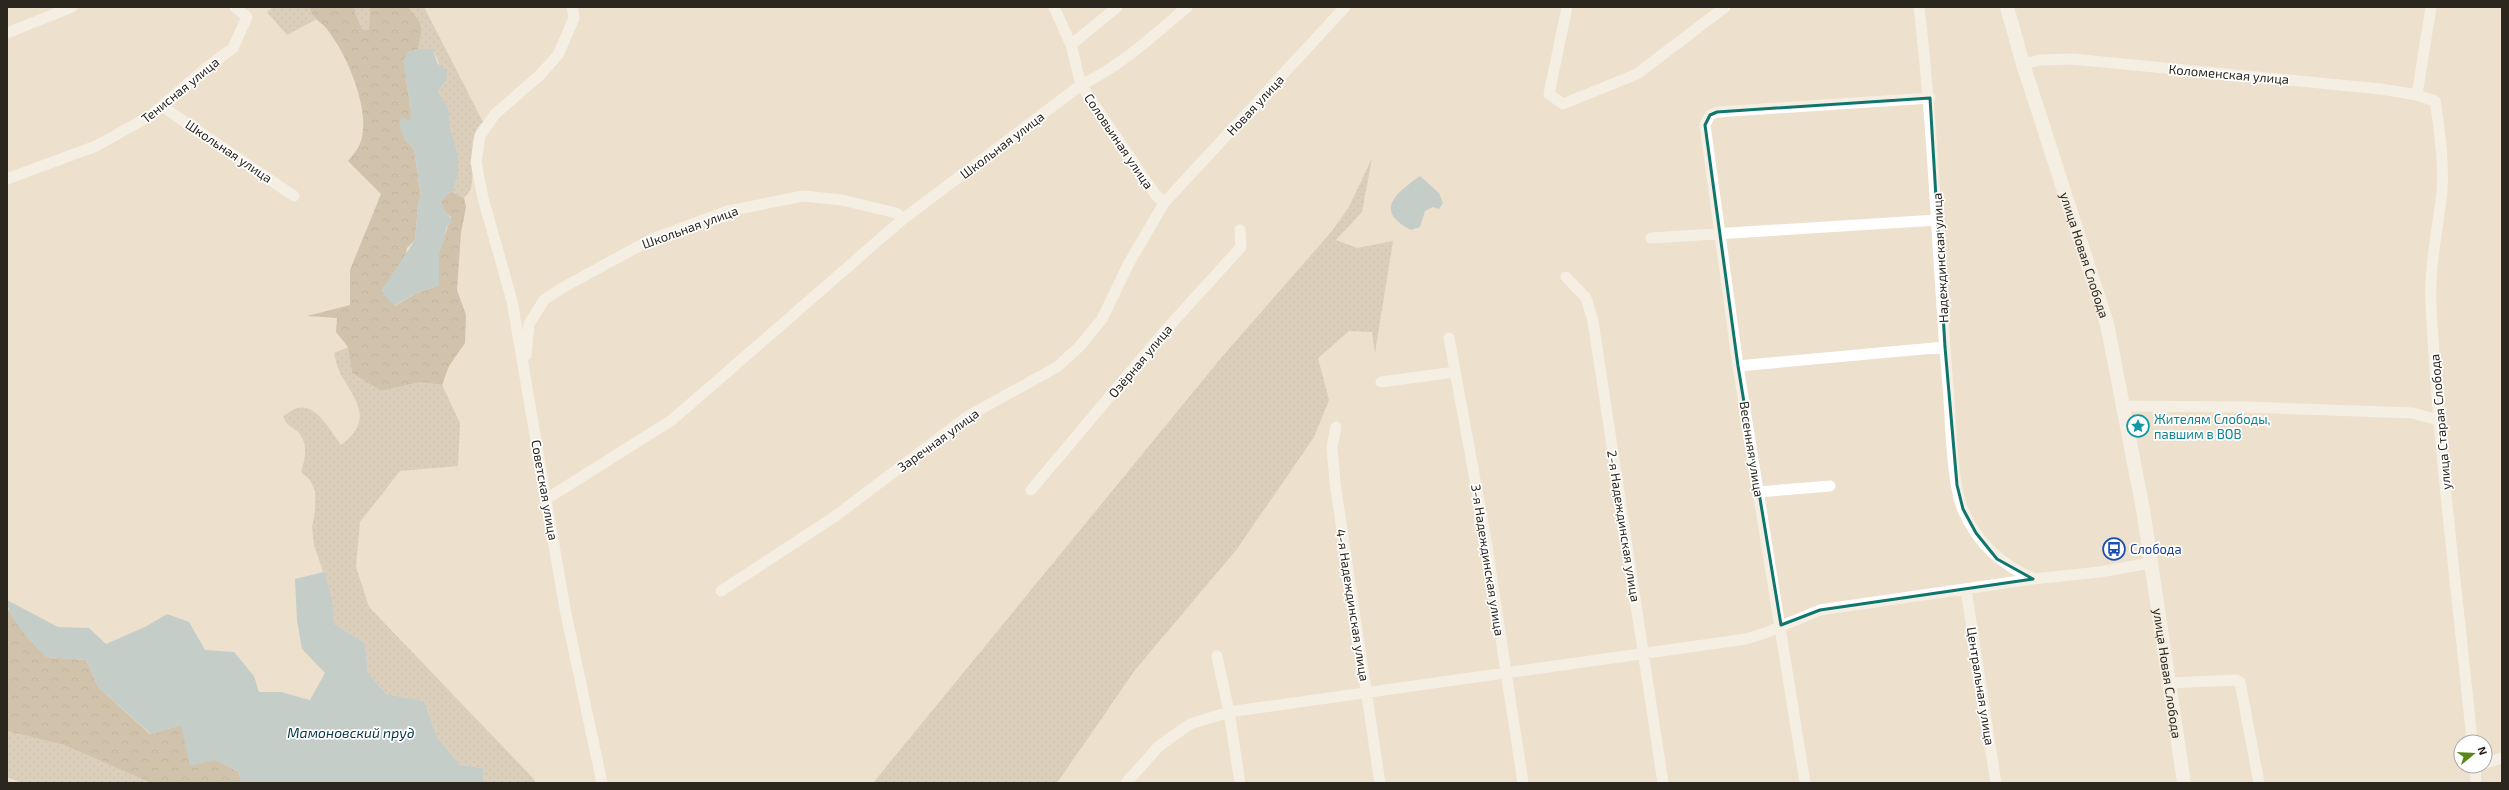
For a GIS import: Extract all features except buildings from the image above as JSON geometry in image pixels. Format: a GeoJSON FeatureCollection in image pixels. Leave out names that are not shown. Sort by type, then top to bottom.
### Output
{"type":"FeatureCollection","features":[{"type":"Feature","properties":{"kind":"street"},"geometry":{"type":"LineString","coordinates":[[7,32],[72,7]]}},
{"type":"Feature","properties":{"kind":"street","name":"Тенисная улица"},"geometry":{"type":"LineString","coordinates":[[7,179],[96,146],[134,126],[163,107],[206,68],[234,48],[247,18],[235,7]]}},
{"type":"Feature","properties":{"kind":"street","name":"Советская улица"},"geometry":{"type":"LineString","coordinates":[[572,7],[574,18],[558,55],[539,76],[495,114],[480,136],[476,162],[483,198],[512,302],[528,401],[548,498],[565,609],[602,783]]}},
{"type":"Feature","properties":{"kind":"street","name":"Соловьиная улица"},"geometry":{"type":"LineString","coordinates":[[1054,7],[1071,45],[1081,85],[1150,188],[1164,204]]}},
{"type":"Feature","properties":{"kind":"street"},"geometry":{"type":"LineString","coordinates":[[1071,45],[1117,7]]}},
{"type":"Feature","properties":{"kind":"street","name":"Школьная улица"},"geometry":{"type":"LineString","coordinates":[[548,498],[672,420],[903,219],[1081,85],[1097,77],[1135,50],[1187,7]]}},
{"type":"Feature","properties":{"kind":"street","name":"Новая улица"},"geometry":{"type":"LineString","coordinates":[[1164,204],[1345,7]]}},
{"type":"Feature","properties":{"kind":"street"},"geometry":{"type":"LineString","coordinates":[[1566,7],[1549,94],[1563,104],[1637,74],[1725,7]]}},
{"type":"Feature","properties":{"kind":"street","name":"Надеждинская улица"},"geometry":{"type":"LineString","coordinates":[[1920,7],[1930,98],[1945,347],[1957,485],[1963,509],[1976,532],[1997,559],[2013,570],[2033,579]]}},
{"type":"Feature","properties":{"kind":"street","name":"улица Новая Слобода"},"geometry":{"type":"LineString","coordinates":[[2007,7],[2023,64],[2107,324],[2125,406],[2143,509],[2184,783]]}},
{"type":"Feature","properties":{"kind":"street"},"geometry":{"type":"LineString","coordinates":[[2417,95],[2431,7]]}},
{"type":"Feature","properties":{"kind":"street","name":"Коломенская улица"},"geometry":{"type":"LineString","coordinates":[[2023,64],[2040,60],[2072,59],[2343,85],[2417,95],[2435,101]]}},
{"type":"Feature","properties":{"kind":"street","name":"Весенняя улица"},"geometry":{"type":"LineString","coordinates":[[1805,783],[1781,625],[1738,366],[1705,125],[1710,115],[1717,112],[1930,98]]}},
{"type":"Feature","properties":{"kind":"street","name":"улица Старая Слобода"},"geometry":{"type":"LineString","coordinates":[[2435,101],[2441,133],[2443,166],[2442,192],[2435,231],[2431,301],[2438,420],[2471,734]]}},
{"type":"Feature","properties":{"kind":"street","name":"Школьная улица"},"geometry":{"type":"LineString","coordinates":[[163,107],[294,196]]}},
{"type":"Feature","properties":{"kind":"street","name":"Школьная улица"},"geometry":{"type":"LineString","coordinates":[[528,401],[526,343],[529,324],[544,300],[562,288],[652,239],[728,212],[803,196],[842,200],[896,213],[903,219]]}},
{"type":"Feature","properties":{"kind":"street","name":"Заречная улица"},"geometry":{"type":"LineString","coordinates":[[721,591],[834,517],[968,416],[1057,367],[1080,346],[1102,319],[1129,263],[1164,204]]}},
{"type":"Feature","properties":{"kind":"street"},"geometry":{"type":"LineString","coordinates":[[1651,238],[1720,232],[1937,220]]}},
{"type":"Feature","properties":{"kind":"street","name":"Озёрная улица"},"geometry":{"type":"LineString","coordinates":[[1031,490],[1163,332],[1241,247],[1240,230]]}},
{"type":"Feature","properties":{"kind":"street","name":"2-я Надеждинская улица"},"geometry":{"type":"LineString","coordinates":[[1566,277],[1586,298],[1593,321],[1663,783]]}},
{"type":"Feature","properties":{"kind":"street","name":"3-я Надеждинская улица"},"geometry":{"type":"LineString","coordinates":[[1448,338],[1485,534],[1523,783]]}},
{"type":"Feature","properties":{"kind":"street"},"geometry":{"type":"LineString","coordinates":[[1738,366],[1945,347]]}},
{"type":"Feature","properties":{"kind":"street"},"geometry":{"type":"LineString","coordinates":[[1381,382],[1455,372]]}},
{"type":"Feature","properties":{"kind":"street"},"geometry":{"type":"LineString","coordinates":[[2125,406],[2246,407],[2413,413],[2438,420]]}},
{"type":"Feature","properties":{"kind":"street","name":"4-я Надеждинская улица"},"geometry":{"type":"LineString","coordinates":[[1336,427],[1332,447],[1335,483],[1380,783]]}},
{"type":"Feature","properties":{"kind":"street"},"geometry":{"type":"LineString","coordinates":[[1758,492],[1830,486]]}},
{"type":"Feature","properties":{"kind":"street"},"geometry":{"type":"LineString","coordinates":[[1126,783],[1158,746],[1183,728],[1190,724],[1229,712],[1367,691],[1507,673],[1643,652],[1746,639],[1765,633],[1781,625],[1820,610],[1966,590],[2033,579],[2100,572],[2150,563]]}},
{"type":"Feature","properties":{"kind":"street","name":"Центральная улица"},"geometry":{"type":"LineString","coordinates":[[1966,590],[1996,783]]}},
{"type":"Feature","properties":{"kind":"street"},"geometry":{"type":"LineString","coordinates":[[1217,656],[1229,712],[1240,783]]}},
{"type":"Feature","properties":{"kind":"street"},"geometry":{"type":"LineString","coordinates":[[2168,683],[2236,680],[2240,682],[2259,783]]}},
{"type":"Feature","properties":{"kind":"highlighted area"},"geometry":{"type":"Polygon","coordinates":[[[1930,98],[1945,347],[1957,485],[1963,509],[1976,533],[1997,559],[2033,579],[1820,610],[1781,625],[1738,366],[1705,125],[1710,115],[1717,112],[1930,98]]]}},
{"type":"Feature","properties":{"kind":"shaded area"},"geometry":{"type":"Polygon","coordinates":[[[273,7],[310,7],[315,20],[287,35],[267,12],[273,7]]]}},
{"type":"Feature","properties":{"kind":"shaded area"},"geometry":{"type":"Polygon","coordinates":[[[353,7],[370,7],[369,30],[362,29],[353,7]]]}},
{"type":"Feature","properties":{"kind":"shaded area"},"geometry":{"type":"Polygon","coordinates":[[[408,7],[424,7],[483,122],[474,135],[471,188],[464,198],[452,192],[458,176],[458,155],[449,123],[450,112],[438,91],[446,81],[433,49],[418,49],[421,36],[421,26],[420,22],[408,7]]]}},
{"type":"Feature","properties":{"kind":"shaded area"},"geometry":{"type":"Polygon","coordinates":[[[1372,158],[1362,212],[1336,240],[1357,248],[1393,241],[1375,353],[1372,332],[1349,331],[1318,358],[1329,400],[1314,437],[1237,549],[1135,670],[1057,783],[873,783],[1221,358],[1332,231],[1349,207],[1372,158]]]}},
{"type":"Feature","properties":{"kind":"shaded area"},"geometry":{"type":"Polygon","coordinates":[[[349,347],[352,373],[381,391],[421,382],[442,385],[460,423],[458,466],[400,471],[360,522],[356,567],[369,607],[534,779],[535,783],[484,783],[483,768],[460,765],[437,737],[424,701],[386,694],[368,673],[365,643],[334,624],[332,598],[314,545],[312,527],[315,511],[315,491],[310,480],[301,472],[305,457],[304,441],[298,432],[288,424],[283,416],[297,408],[311,410],[323,420],[341,445],[351,436],[357,428],[360,412],[339,371],[334,353],[349,347]]]}},
{"type":"Feature","properties":{"kind":"shaded area"},"geometry":{"type":"Polygon","coordinates":[[[7,731],[64,745],[151,783],[22,783],[7,777],[7,731]]]}},
{"type":"Feature","properties":{"kind":"green space"},"geometry":{"type":"Polygon","coordinates":[[[353,7],[362,29],[369,30],[370,7],[408,7],[420,22],[421,26],[421,36],[418,49],[407,53],[406,79],[412,116],[404,139],[414,149],[421,196],[418,205],[415,240],[407,248],[395,306],[415,294],[439,285],[439,253],[451,217],[443,210],[441,202],[446,195],[452,192],[464,198],[466,207],[461,233],[457,290],[466,315],[465,343],[449,366],[442,385],[421,382],[381,391],[352,373],[348,347],[336,332],[337,318],[307,316],[350,305],[350,270],[381,194],[348,161],[355,153],[362,137],[362,110],[359,95],[348,65],[334,38],[311,12],[310,8],[353,7]]]}},
{"type":"Feature","properties":{"kind":"green space"},"geometry":{"type":"Polygon","coordinates":[[[7,608],[46,657],[86,660],[98,687],[150,734],[181,725],[215,760],[238,771],[242,783],[151,783],[64,745],[7,731],[7,608]]]}},
{"type":"Feature","properties":{"kind":"water"},"geometry":{"type":"Polygon","coordinates":[[[418,49],[433,49],[437,63],[447,71],[446,81],[438,91],[450,112],[449,123],[458,155],[458,176],[452,192],[446,195],[441,202],[452,222],[446,228],[445,239],[439,253],[439,285],[415,294],[394,306],[381,291],[415,240],[418,205],[421,196],[414,149],[404,139],[399,123],[402,116],[409,121],[412,116],[403,60],[407,53],[418,49]]]}},
{"type":"Feature","properties":{"kind":"water"},"geometry":{"type":"Polygon","coordinates":[[[1420,176],[1439,193],[1443,203],[1439,209],[1433,207],[1425,211],[1420,227],[1411,230],[1399,223],[1393,216],[1391,209],[1392,202],[1403,189],[1420,176]]]}},
{"type":"Feature","properties":{"kind":"water","name":"Мамоновский пруд"},"geometry":{"type":"Polygon","coordinates":[[[324,572],[332,598],[334,624],[365,643],[368,673],[386,694],[424,701],[437,737],[460,765],[483,768],[484,783],[242,783],[238,771],[215,760],[190,766],[181,725],[151,734],[98,687],[86,660],[46,657],[28,638],[16,622],[8,607],[7,600],[58,627],[89,628],[106,644],[145,627],[167,614],[189,622],[205,650],[234,652],[254,676],[259,692],[281,692],[310,700],[325,673],[302,649],[297,620],[295,579],[324,572]]]}},
{"type":"Feature","properties":{"kind":"place","name":"Жителям Слободы, павшим в ВОВ"},"geometry":{"type":"Point","coordinates":[2138,426]}},
{"type":"Feature","properties":{"kind":"place","name":"Слобода"},"geometry":{"type":"Point","coordinates":[2114,549]}}]}
